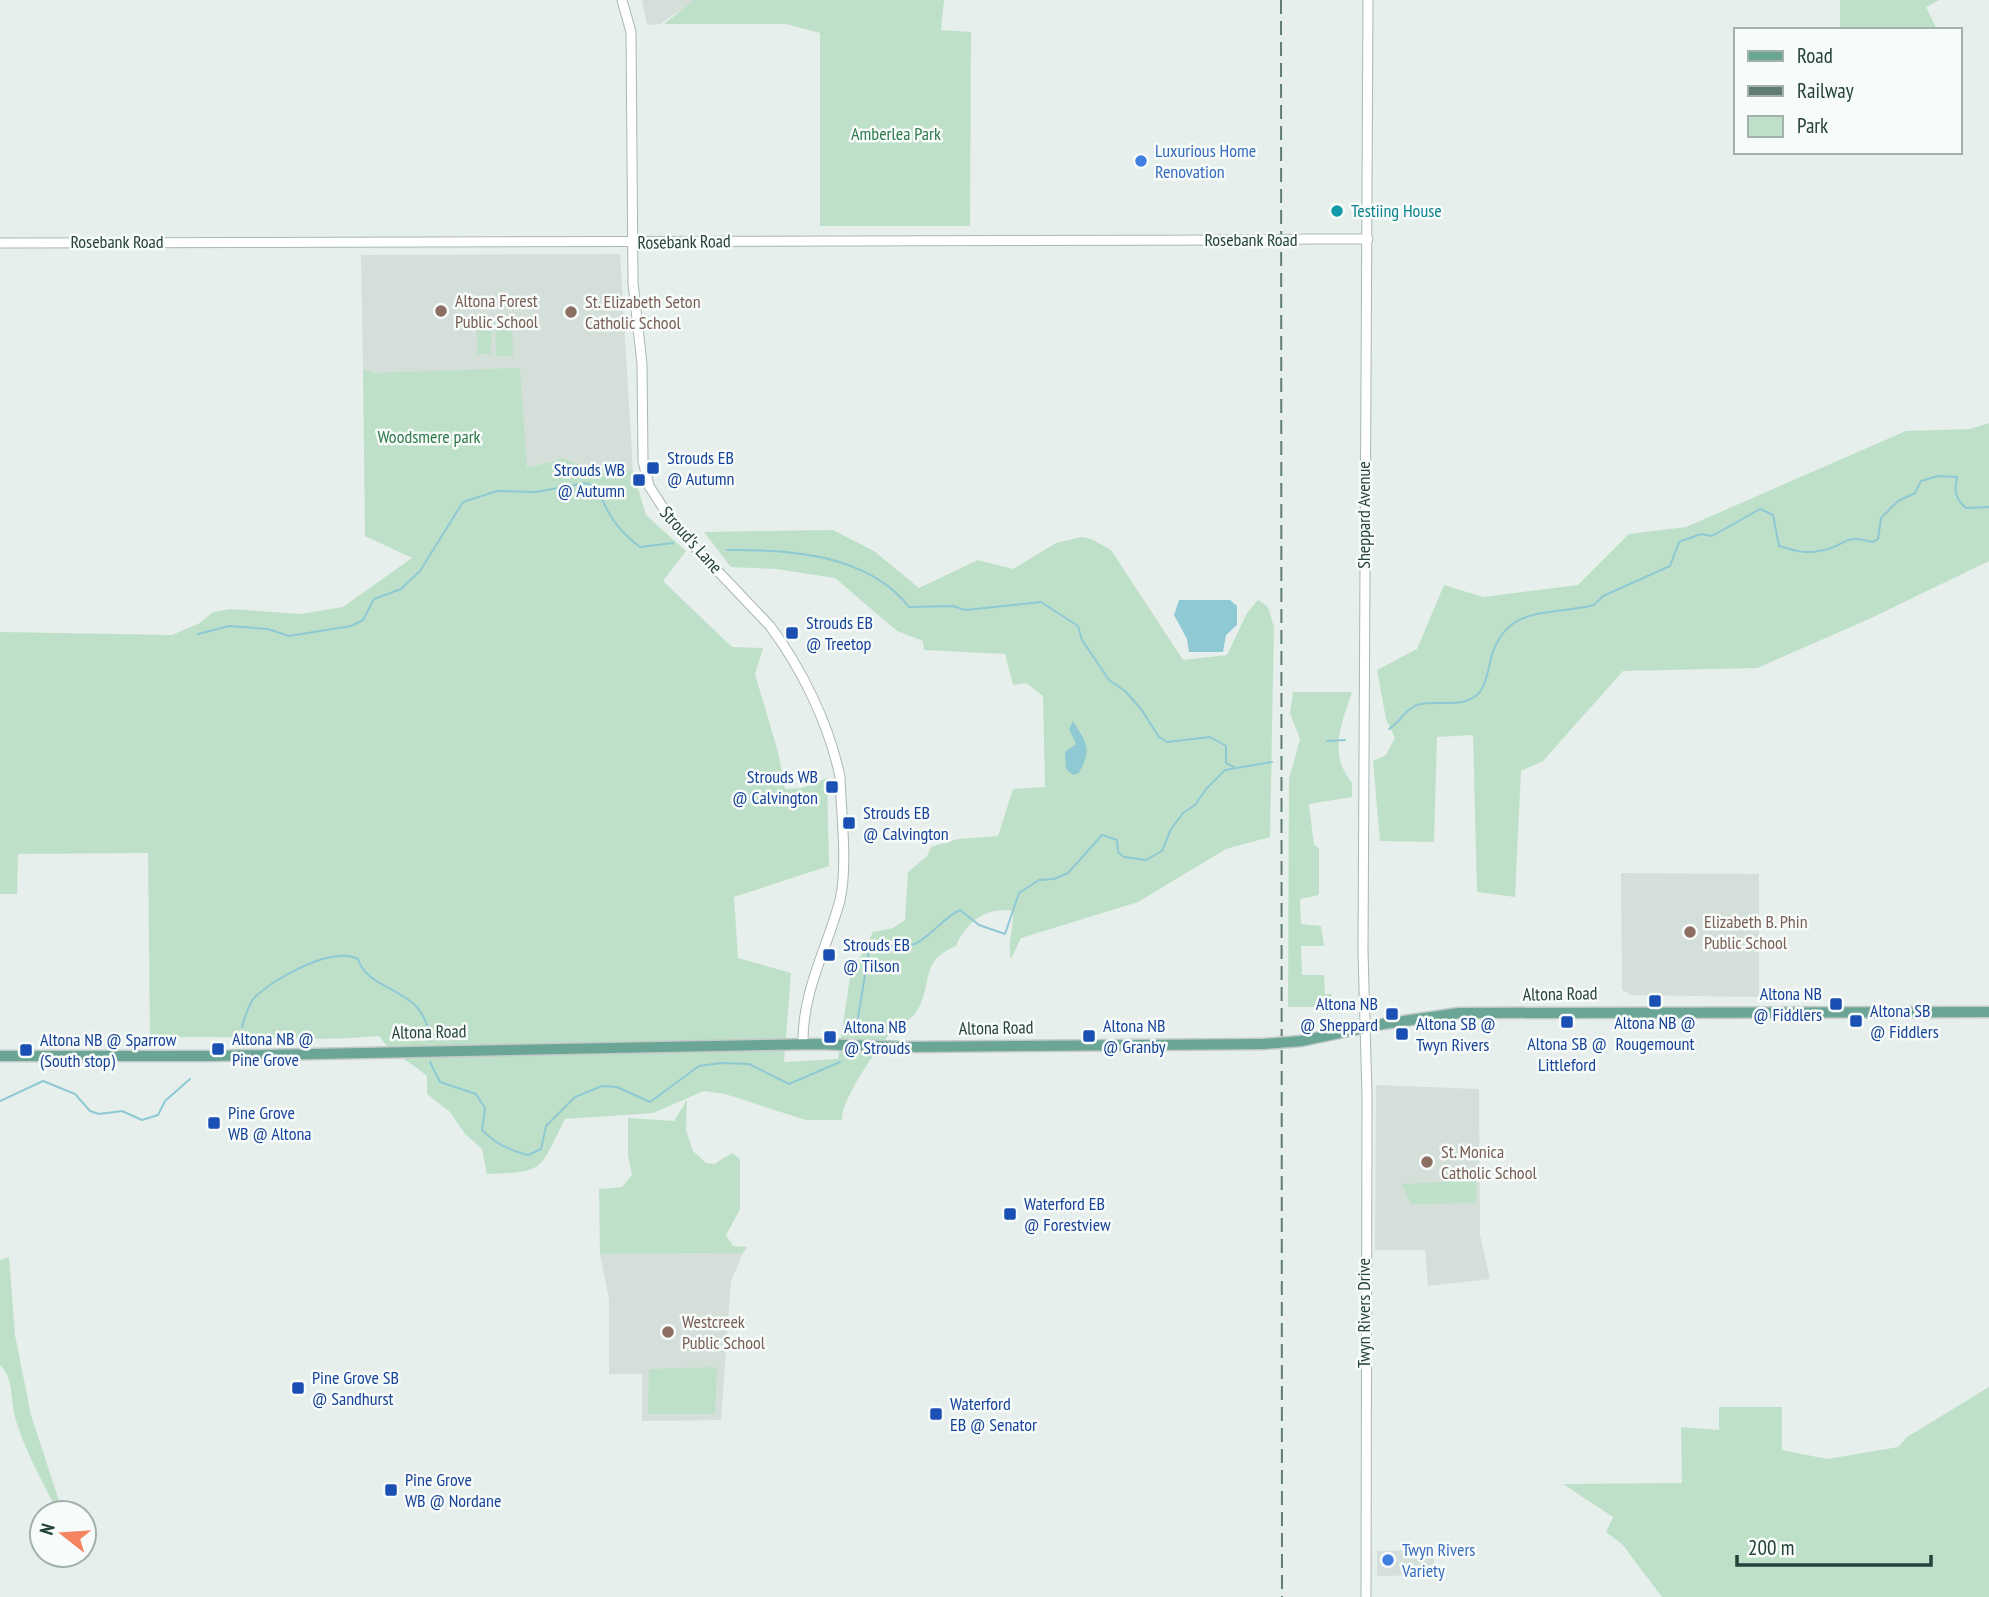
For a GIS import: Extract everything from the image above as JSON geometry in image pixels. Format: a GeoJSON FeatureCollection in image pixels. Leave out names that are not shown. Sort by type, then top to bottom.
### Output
{"type":"FeatureCollection","features":[{"type":"Feature","properties":{"kind":"main road","name":"Altona Road"},"geometry":{"type":"LineString","coordinates":[[0,1056],[215,1056],[803,1044],[904,1047],[1263,1044],[1301,1041],[1365,1030],[1383,1024],[1459,1013],[1989,1012]]}},
{"type":"Feature","properties":{"kind":"street","name":"Stroud's Lane"},"geometry":{"type":"LineString","coordinates":[[622,0],[631,32],[633,283],[642,364],[643,461],[649,486],[674,526],[770,625],[783,643],[800,671],[836,758],[840,777],[840,899],[808,992],[803,1014],[803,1044]]}},
{"type":"Feature","properties":{"kind":"street","name":"Sheppard Avenue"},"geometry":{"type":"LineString","coordinates":[[1365,1030],[1363,951],[1368,0]]}},
{"type":"Feature","properties":{"kind":"street","name":"Rosebank Road"},"geometry":{"type":"LineString","coordinates":[[0,243],[1368,239]]}},
{"type":"Feature","properties":{"kind":"street","name":"Twyn Rivers Drive"},"geometry":{"type":"LineString","coordinates":[[1365,1030],[1366,1597]]}},
{"type":"Feature","properties":{"kind":"shaded area"},"geometry":{"type":"Polygon","coordinates":[[[642,0],[694,1],[660,24],[647,25],[642,0]]]}},
{"type":"Feature","properties":{"kind":"shaded area"},"geometry":{"type":"Polygon","coordinates":[[[620,254],[633,471],[593,470],[563,458],[527,468],[363,369],[361,255],[620,254]]]}},
{"type":"Feature","properties":{"kind":"shaded area","name":"Elizabeth B. Phin Public School"},"geometry":{"type":"Polygon","coordinates":[[[1621,873],[1759,874],[1759,997],[1631,995],[1622,990],[1621,873]]]}},
{"type":"Feature","properties":{"kind":"shaded area","name":"St. Monica Catholic School"},"geometry":{"type":"Polygon","coordinates":[[[1376,1085],[1479,1089],[1480,1235],[1490,1279],[1428,1286],[1425,1250],[1375,1250],[1376,1085]]]}},
{"type":"Feature","properties":{"kind":"shaded area","name":"Westcreek Public School"},"geometry":{"type":"Polygon","coordinates":[[[743,1253],[731,1281],[721,1420],[642,1421],[642,1374],[609,1374],[609,1299],[600,1254],[743,1253]]]}},
{"type":"Feature","properties":{"kind":"shaded area"},"geometry":{"type":"Polygon","coordinates":[[[1434,1550],[1434,1575],[1377,1576],[1377,1551],[1434,1550]]]}},
{"type":"Feature","properties":{"kind":"green space","name":"Amberlea Park"},"geometry":{"type":"Polygon","coordinates":[[[694,0],[944,0],[941,30],[971,32],[970,226],[820,226],[820,33],[786,24],[664,24],[694,0]]]}},
{"type":"Feature","properties":{"kind":"green space"},"geometry":{"type":"Polygon","coordinates":[[[1840,0],[1939,0],[1926,7],[1936,28],[1840,27],[1840,0]]]}},
{"type":"Feature","properties":{"kind":"green space"},"geometry":{"type":"Polygon","coordinates":[[[477,322],[492,322],[491,354],[477,354],[477,322]]]}},
{"type":"Feature","properties":{"kind":"green space"},"geometry":{"type":"Polygon","coordinates":[[[495,322],[512,322],[513,356],[496,356],[495,322]]]}},
{"type":"Feature","properties":{"kind":"green space","name":"Woodsmere park"},"geometry":{"type":"Polygon","coordinates":[[[520,368],[527,468],[563,458],[593,470],[633,471],[646,515],[686,551],[663,581],[732,647],[763,648],[755,674],[778,752],[785,789],[802,788],[827,778],[829,866],[734,897],[738,958],[791,973],[784,1062],[838,1059],[850,977],[873,932],[893,928],[905,920],[908,872],[927,856],[931,847],[958,839],[998,836],[1013,789],[1045,787],[1043,696],[1026,683],[1013,685],[1005,654],[924,650],[923,641],[897,631],[835,578],[776,569],[731,567],[704,532],[833,530],[874,551],[919,588],[978,560],[1013,569],[1056,543],[1082,537],[1091,539],[1111,550],[1183,660],[1227,655],[1247,613],[1258,600],[1268,607],[1274,627],[1270,837],[1226,849],[1138,902],[1021,938],[1011,959],[1013,911],[994,911],[978,918],[965,930],[956,946],[944,952],[931,966],[917,1011],[891,1033],[875,1053],[847,1101],[842,1120],[806,1120],[725,1094],[704,1091],[653,1113],[565,1119],[539,1165],[521,1172],[487,1174],[482,1149],[465,1134],[450,1112],[427,1094],[427,1076],[395,1053],[379,1036],[322,1039],[150,1038],[148,853],[18,854],[17,894],[0,894],[0,632],[172,635],[200,623],[213,612],[231,609],[300,614],[343,607],[412,558],[365,536],[363,369],[374,373],[520,368]]]}},
{"type":"Feature","properties":{"kind":"green space"},"geometry":{"type":"Polygon","coordinates":[[[1989,423],[1989,561],[1867,620],[1757,668],[1623,671],[1543,761],[1521,771],[1515,897],[1477,892],[1473,735],[1437,737],[1434,842],[1380,841],[1373,761],[1386,755],[1395,738],[1386,719],[1377,670],[1417,649],[1444,585],[1483,597],[1578,585],[1629,534],[1686,527],[1906,431],[1970,429],[1989,423]]]}},
{"type":"Feature","properties":{"kind":"green space"},"geometry":{"type":"Polygon","coordinates":[[[1293,692],[1352,692],[1341,727],[1339,750],[1340,761],[1352,783],[1352,797],[1309,804],[1314,845],[1319,848],[1319,895],[1300,899],[1301,924],[1321,926],[1324,946],[1301,946],[1302,975],[1324,975],[1325,994],[1332,994],[1331,1007],[1288,1007],[1289,779],[1300,739],[1290,713],[1293,692]]]}},
{"type":"Feature","properties":{"kind":"green space"},"geometry":{"type":"Polygon","coordinates":[[[687,1100],[686,1130],[693,1151],[706,1163],[714,1164],[732,1153],[740,1159],[740,1209],[726,1235],[733,1246],[747,1247],[743,1253],[600,1254],[599,1189],[622,1187],[632,1175],[628,1156],[628,1118],[674,1121],[687,1100]]]}},
{"type":"Feature","properties":{"kind":"green space"},"geometry":{"type":"Polygon","coordinates":[[[1476,1171],[1476,1203],[1411,1204],[1402,1184],[1443,1182],[1449,1173],[1476,1171]]]}},
{"type":"Feature","properties":{"kind":"green space"},"geometry":{"type":"Polygon","coordinates":[[[9,1257],[15,1335],[31,1415],[58,1499],[51,1499],[23,1442],[15,1417],[10,1382],[0,1365],[0,1260],[9,1257]]]}},
{"type":"Feature","properties":{"kind":"green space"},"geometry":{"type":"Polygon","coordinates":[[[717,1367],[715,1414],[648,1414],[649,1369],[717,1367]]]}},
{"type":"Feature","properties":{"kind":"green space"},"geometry":{"type":"Polygon","coordinates":[[[1989,1387],[1989,1597],[1662,1597],[1622,1544],[1606,1532],[1613,1517],[1563,1484],[1682,1483],[1681,1427],[1719,1430],[1719,1407],[1782,1407],[1782,1450],[1827,1459],[1898,1447],[1907,1437],[1989,1387]]]}},
{"type":"Feature","properties":{"kind":"water"},"geometry":{"type":"Polygon","coordinates":[[[1179,600],[1230,600],[1237,606],[1237,625],[1226,635],[1223,652],[1189,652],[1187,639],[1174,615],[1179,600]]]}},
{"type":"Feature","properties":{"kind":"water"},"geometry":{"type":"Polygon","coordinates":[[[1073,721],[1087,752],[1079,773],[1073,775],[1066,769],[1065,752],[1076,744],[1069,729],[1073,721]]]}},
{"type":"Feature","properties":{"kind":"waterway"},"geometry":{"type":"LineString","coordinates":[[1389,729],[1416,706],[1428,703],[1458,703],[1478,694],[1500,638],[1520,619],[1594,605],[1603,596],[1670,566],[1679,542],[1701,534],[1712,536],[1760,509],[1773,515],[1779,546],[1814,552],[1849,540],[1872,542],[1878,539],[1881,518],[1898,501],[1915,493],[1921,481],[1938,476],[1957,477],[1956,494],[1966,508],[1989,507]]}},
{"type":"Feature","properties":{"kind":"waterway"},"geometry":{"type":"LineString","coordinates":[[198,634],[229,626],[268,629],[289,636],[351,626],[363,620],[374,599],[401,589],[420,571],[463,502],[497,491],[536,492],[585,483],[597,487],[614,520],[640,547],[673,543]]}},
{"type":"Feature","properties":{"kind":"waterway"},"geometry":{"type":"LineString","coordinates":[[727,550],[801,554],[849,565],[892,589],[909,607],[953,606],[965,610],[1041,602],[1078,626],[1082,640],[1109,680],[1125,691],[1141,709],[1159,737],[1167,742],[1210,737],[1226,746],[1226,763],[1234,767]]}},
{"type":"Feature","properties":{"kind":"waterway"},"geometry":{"type":"LineString","coordinates":[[1327,741],[1345,740]]}},
{"type":"Feature","properties":{"kind":"waterway"},"geometry":{"type":"LineString","coordinates":[[857,1024],[869,951],[880,947],[914,944],[960,910],[979,925],[1005,934],[1019,893],[1039,880],[1054,879],[1068,873],[1102,835],[1117,840],[1118,852],[1124,857],[1146,860],[1162,851],[1171,829],[1183,813],[1195,805],[1225,770],[1272,762]]}},
{"type":"Feature","properties":{"kind":"waterway"},"geometry":{"type":"LineString","coordinates":[[242,1027],[253,1000],[264,989],[289,973],[319,960],[347,956],[358,959],[364,971],[373,979],[408,999],[419,1009],[430,1041]]}},
{"type":"Feature","properties":{"kind":"waterway"},"geometry":{"type":"LineString","coordinates":[[430,1062],[440,1082],[476,1094],[485,1108],[482,1130],[503,1146],[528,1155],[541,1149],[546,1126],[575,1097],[602,1086],[617,1087],[650,1102],[699,1066],[749,1064],[789,1084],[840,1062]]}},
{"type":"Feature","properties":{"kind":"waterway"},"geometry":{"type":"LineString","coordinates":[[0,1101],[43,1081],[75,1094],[90,1111],[99,1114],[122,1111],[142,1120],[158,1115],[165,1101],[190,1079]]}},
{"type":"Feature","properties":{"kind":"railway"},"geometry":{"type":"LineString","coordinates":[[1281,0],[1282,1597]]}},
{"type":"Feature","properties":{"kind":"place","name":"Luxurious Home Renovation"},"geometry":{"type":"Point","coordinates":[1141,161]}},
{"type":"Feature","properties":{"kind":"place","name":"Testiing House"},"geometry":{"type":"Point","coordinates":[1337,211]}},
{"type":"Feature","properties":{"kind":"place","name":"Altona Forest Public School"},"geometry":{"type":"Point","coordinates":[441,311]}},
{"type":"Feature","properties":{"kind":"place","name":"St. Elizabeth Seton Catholic School"},"geometry":{"type":"Point","coordinates":[571,312]}},
{"type":"Feature","properties":{"kind":"place","name":"Strouds EB @ Autumn"},"geometry":{"type":"Point","coordinates":[653,468]}},
{"type":"Feature","properties":{"kind":"place","name":"Strouds WB @ Autumn"},"geometry":{"type":"Point","coordinates":[639,480]}},
{"type":"Feature","properties":{"kind":"place","name":"Strouds EB @ Treetop"},"geometry":{"type":"Point","coordinates":[792,633]}},
{"type":"Feature","properties":{"kind":"place","name":"Strouds WB @ Calvington"},"geometry":{"type":"Point","coordinates":[832,787]}},
{"type":"Feature","properties":{"kind":"place","name":"Strouds EB @ Calvington"},"geometry":{"type":"Point","coordinates":[849,823]}},
{"type":"Feature","properties":{"kind":"place","name":"Elizabeth B. Phin Public School"},"geometry":{"type":"Point","coordinates":[1690,932]}},
{"type":"Feature","properties":{"kind":"place","name":"Strouds EB @ Tilson"},"geometry":{"type":"Point","coordinates":[829,955]}},
{"type":"Feature","properties":{"kind":"place","name":"Altona NB @ Rougemount"},"geometry":{"type":"Point","coordinates":[1655,1001]}},
{"type":"Feature","properties":{"kind":"place","name":"Altona NB @ Fiddlers"},"geometry":{"type":"Point","coordinates":[1836,1004]}},
{"type":"Feature","properties":{"kind":"place","name":"Altona NB @ Sheppard"},"geometry":{"type":"Point","coordinates":[1392,1014]}},
{"type":"Feature","properties":{"kind":"place","name":"Altona SB @ Fiddlers"},"geometry":{"type":"Point","coordinates":[1856,1021]}},
{"type":"Feature","properties":{"kind":"place","name":"Altona SB @ Littleford"},"geometry":{"type":"Point","coordinates":[1567,1022]}},
{"type":"Feature","properties":{"kind":"place","name":"Altona SB @ Twyn Rivers"},"geometry":{"type":"Point","coordinates":[1402,1034]}},
{"type":"Feature","properties":{"kind":"place","name":"Altona NB @ Granby"},"geometry":{"type":"Point","coordinates":[1089,1036]}},
{"type":"Feature","properties":{"kind":"place","name":"Altona NB @ Strouds"},"geometry":{"type":"Point","coordinates":[830,1037]}},
{"type":"Feature","properties":{"kind":"place","name":"Altona NB @ Pine Grove"},"geometry":{"type":"Point","coordinates":[218,1049]}},
{"type":"Feature","properties":{"kind":"place","name":"Altona NB @ Sparrow (South stop)"},"geometry":{"type":"Point","coordinates":[26,1050]}},
{"type":"Feature","properties":{"kind":"place","name":"Pine Grove WB @ Altona"},"geometry":{"type":"Point","coordinates":[214,1123]}},
{"type":"Feature","properties":{"kind":"place","name":"St. Monica Catholic School"},"geometry":{"type":"Point","coordinates":[1427,1162]}},
{"type":"Feature","properties":{"kind":"place","name":"Waterford EB @ Forestview"},"geometry":{"type":"Point","coordinates":[1010,1214]}},
{"type":"Feature","properties":{"kind":"place","name":"Westcreek Public School"},"geometry":{"type":"Point","coordinates":[668,1332]}},
{"type":"Feature","properties":{"kind":"place","name":"Pine Grove SB @ Sandhurst"},"geometry":{"type":"Point","coordinates":[298,1388]}},
{"type":"Feature","properties":{"kind":"place","name":"Waterford EB @ Senator"},"geometry":{"type":"Point","coordinates":[936,1414]}},
{"type":"Feature","properties":{"kind":"place","name":"Pine Grove WB @ Nordane"},"geometry":{"type":"Point","coordinates":[391,1490]}},
{"type":"Feature","properties":{"kind":"place","name":"Twyn Rivers Variety"},"geometry":{"type":"Point","coordinates":[1388,1560]}}]}
